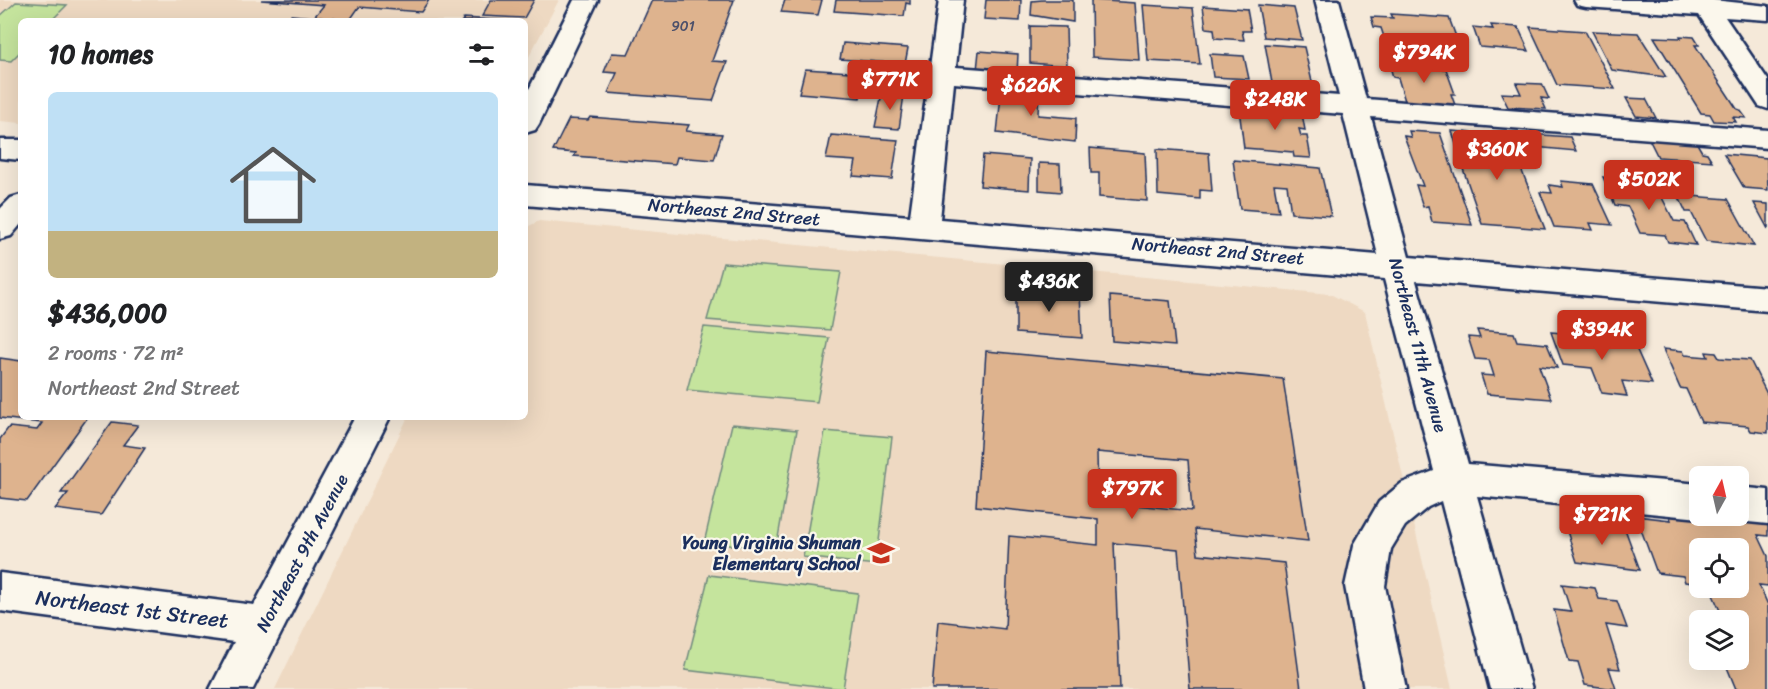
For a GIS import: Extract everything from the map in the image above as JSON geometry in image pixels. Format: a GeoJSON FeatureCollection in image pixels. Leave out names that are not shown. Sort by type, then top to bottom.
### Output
{"type":"FeatureCollection","features":[{"type":"Feature","properties":{"kind":"street"},"geometry":{"type":"LineString","coordinates":[[528,118],[586,0]]}},
{"type":"Feature","properties":{"kind":"street"},"geometry":{"type":"LineString","coordinates":[[924,227],[951,0]]}},
{"type":"Feature","properties":{"kind":"street","name":"Northeast 11th Avenue"},"geometry":{"type":"LineString","coordinates":[[1327,0],[1396,266],[1511,689]]}},
{"type":"Feature","properties":{"kind":"street"},"geometry":{"type":"LineString","coordinates":[[1586,0],[1704,4],[1768,12]]}},
{"type":"Feature","properties":{"kind":"street"},"geometry":{"type":"LineString","coordinates":[[1704,4],[1768,100]]}},
{"type":"Feature","properties":{"kind":"street"},"geometry":{"type":"LineString","coordinates":[[943,74],[1768,139]]}},
{"type":"Feature","properties":{"kind":"street"},"geometry":{"type":"LineString","coordinates":[[0,149],[18,150]]}},
{"type":"Feature","properties":{"kind":"street","name":"Northeast 2nd Street"},"geometry":{"type":"LineString","coordinates":[[528,195],[1768,298]]}},
{"type":"Feature","properties":{"kind":"street"},"geometry":{"type":"LineString","coordinates":[[0,228],[18,208]]}},
{"type":"Feature","properties":{"kind":"street","name":"Northeast 9th Avenue"},"geometry":{"type":"LineString","coordinates":[[231,689],[371,420]]}},
{"type":"Feature","properties":{"kind":"street"},"geometry":{"type":"LineString","coordinates":[[1385,689],[1365,586],[1373,545],[1392,514],[1415,495],[1454,480],[1483,480],[1689,500]]}},
{"type":"Feature","properties":{"kind":"street"},"geometry":{"type":"LineString","coordinates":[[1749,505],[1768,507]]}},
{"type":"Feature","properties":{"kind":"street","name":"Northeast 1st Street"},"geometry":{"type":"LineString","coordinates":[[0,592],[264,626]]}},
{"type":"Feature","properties":{"kind":"shaded area"},"geometry":{"type":"Polygon","coordinates":[[[0,0],[559,0],[528,58],[528,18],[18,18],[18,123],[0,121],[0,0]]]}},
{"type":"Feature","properties":{"kind":"shaded area","name":"Young Virginia Shuman Elementary School"},"geometry":{"type":"Polygon","coordinates":[[[539,221],[1330,294],[1365,312],[1452,689],[275,689],[407,420],[528,420],[528,226],[539,221]]]}},
{"type":"Feature","properties":{"kind":"green space"},"geometry":{"type":"Polygon","coordinates":[[[16,2],[67,5],[54,18],[18,18],[18,54],[11,61],[0,60],[0,16],[16,2]]]}},
{"type":"Feature","properties":{"kind":"green space"},"geometry":{"type":"Polygon","coordinates":[[[723,263],[841,272],[830,330],[707,320],[723,263]]]}},
{"type":"Feature","properties":{"kind":"green space"},"geometry":{"type":"Polygon","coordinates":[[[704,327],[829,338],[817,402],[687,390],[704,327]]]}},
{"type":"Feature","properties":{"kind":"green space"},"geometry":{"type":"Polygon","coordinates":[[[732,424],[797,430],[776,549],[704,543],[732,424]]]}},
{"type":"Feature","properties":{"kind":"green space"},"geometry":{"type":"Polygon","coordinates":[[[825,431],[892,437],[876,565],[803,557],[825,431]]]}},
{"type":"Feature","properties":{"kind":"green space"},"geometry":{"type":"Polygon","coordinates":[[[709,575],[858,593],[843,689],[685,670],[709,575]]]}},
{"type":"Feature","properties":{"kind":"building"},"geometry":{"type":"Polygon","coordinates":[[[261,0],[429,0],[421,12],[359,7],[351,18],[314,17],[324,5],[261,0]]]}},
{"type":"Feature","properties":{"kind":"building"},"geometry":{"type":"Polygon","coordinates":[[[491,0],[534,0],[524,18],[482,16],[491,0]]]}},
{"type":"Feature","properties":{"kind":"building"},"geometry":{"type":"Polygon","coordinates":[[[652,0],[734,0],[712,61],[727,62],[713,101],[608,93],[617,73],[604,72],[612,53],[628,54],[652,0]]]}},
{"type":"Feature","properties":{"kind":"building"},"geometry":{"type":"Polygon","coordinates":[[[785,0],[822,0],[818,15],[781,12],[785,0]]]}},
{"type":"Feature","properties":{"kind":"building"},"geometry":{"type":"Polygon","coordinates":[[[836,0],[910,0],[910,4],[906,3],[904,16],[834,11],[836,0]]]}},
{"type":"Feature","properties":{"kind":"building"},"geometry":{"type":"Polygon","coordinates":[[[986,0],[1021,0],[1020,21],[984,19],[986,0]]]}},
{"type":"Feature","properties":{"kind":"building"},"geometry":{"type":"Polygon","coordinates":[[[1073,0],[1073,22],[1031,15],[1032,1],[1073,0]]]}},
{"type":"Feature","properties":{"kind":"building"},"geometry":{"type":"Polygon","coordinates":[[[1091,0],[1135,3],[1139,60],[1092,57],[1091,0]]]}},
{"type":"Feature","properties":{"kind":"building"},"geometry":{"type":"Polygon","coordinates":[[[1143,5],[1193,8],[1200,64],[1148,61],[1143,5]]]}},
{"type":"Feature","properties":{"kind":"building"},"geometry":{"type":"Polygon","coordinates":[[[1258,5],[1294,8],[1302,40],[1264,37],[1258,5]]]}},
{"type":"Feature","properties":{"kind":"building"},"geometry":{"type":"Polygon","coordinates":[[[1203,6],[1247,9],[1251,31],[1242,31],[1244,40],[1215,38],[1214,29],[1206,28],[1203,6]]]}},
{"type":"Feature","properties":{"kind":"building"},"geometry":{"type":"Polygon","coordinates":[[[1391,14],[1449,18],[1458,42],[1448,41],[1451,50],[1387,46],[1381,28],[1374,27],[1371,17],[1393,18],[1391,14]]]}},
{"type":"Feature","properties":{"kind":"building"},"geometry":{"type":"Polygon","coordinates":[[[291,15],[327,18],[289,18],[291,15]]]}},
{"type":"Feature","properties":{"kind":"building"},"geometry":{"type":"Polygon","coordinates":[[[1491,25],[1518,27],[1529,51],[1480,47],[1473,27],[1493,29],[1491,25]]]}},
{"type":"Feature","properties":{"kind":"building"},"geometry":{"type":"Polygon","coordinates":[[[1030,26],[1066,27],[1067,66],[1030,63],[1030,26]]]}},
{"type":"Feature","properties":{"kind":"building"},"geometry":{"type":"Polygon","coordinates":[[[1530,27],[1585,31],[1615,89],[1557,85],[1530,27]]]}},
{"type":"Feature","properties":{"kind":"building"},"geometry":{"type":"Polygon","coordinates":[[[1592,31],[1638,33],[1666,77],[1612,70],[1592,31]]]}},
{"type":"Feature","properties":{"kind":"building"},"geometry":{"type":"Polygon","coordinates":[[[1680,36],[1694,37],[1699,45],[1695,45],[1737,109],[1746,118],[1733,117],[1736,122],[1714,121],[1710,114],[1701,113],[1654,37],[1681,38],[1680,36]]]}},
{"type":"Feature","properties":{"kind":"building"},"geometry":{"type":"Polygon","coordinates":[[[843,43],[908,48],[905,64],[840,59],[843,43]]]}},
{"type":"Feature","properties":{"kind":"building"},"geometry":{"type":"Polygon","coordinates":[[[1265,44],[1304,47],[1313,86],[1272,83],[1265,44]]]}},
{"type":"Feature","properties":{"kind":"building"},"geometry":{"type":"Polygon","coordinates":[[[979,51],[1018,54],[1017,73],[977,70],[979,51]]]}},
{"type":"Feature","properties":{"kind":"building"},"geometry":{"type":"Polygon","coordinates":[[[1210,54],[1244,56],[1249,79],[1213,77],[1210,54]]]}},
{"type":"Feature","properties":{"kind":"building"},"geometry":{"type":"Polygon","coordinates":[[[1389,63],[1446,69],[1455,94],[1451,94],[1455,105],[1405,101],[1398,78],[1393,77],[1389,63]]]}},
{"type":"Feature","properties":{"kind":"building"},"geometry":{"type":"Polygon","coordinates":[[[805,69],[865,73],[860,98],[799,93],[805,69]]]}},
{"type":"Feature","properties":{"kind":"building"},"geometry":{"type":"Polygon","coordinates":[[[1516,83],[1542,84],[1549,99],[1541,98],[1546,109],[1508,107],[1501,93],[1521,94],[1516,83]]]}},
{"type":"Feature","properties":{"kind":"building"},"geometry":{"type":"Polygon","coordinates":[[[1002,86],[1039,89],[1038,115],[1076,118],[1075,142],[997,133],[1002,86]]]}},
{"type":"Feature","properties":{"kind":"building"},"geometry":{"type":"Polygon","coordinates":[[[882,93],[904,95],[899,129],[875,127],[882,93]]]}},
{"type":"Feature","properties":{"kind":"building"},"geometry":{"type":"Polygon","coordinates":[[[1626,98],[1646,99],[1656,118],[1636,116],[1626,98]]]}},
{"type":"Feature","properties":{"kind":"building"},"geometry":{"type":"Polygon","coordinates":[[[1290,108],[1301,108],[1305,130],[1299,129],[1301,136],[1307,136],[1311,158],[1294,157],[1293,152],[1244,148],[1239,109],[1291,113],[1290,108]]]}},
{"type":"Feature","properties":{"kind":"building"},"geometry":{"type":"Polygon","coordinates":[[[590,117],[689,125],[686,131],[722,134],[714,160],[677,157],[675,164],[574,156],[576,153],[553,151],[569,119],[588,120],[590,117]]]}},
{"type":"Feature","properties":{"kind":"building"},"geometry":{"type":"Polygon","coordinates":[[[1409,131],[1440,133],[1472,225],[1432,222],[1428,206],[1423,207],[1416,185],[1423,186],[1404,136],[1411,137],[1409,131]]]}},
{"type":"Feature","properties":{"kind":"building"},"geometry":{"type":"Polygon","coordinates":[[[1452,131],[1508,136],[1545,229],[1482,224],[1461,163],[1471,164],[1466,152],[1458,151],[1452,131]]]}},
{"type":"Feature","properties":{"kind":"building"},"geometry":{"type":"Polygon","coordinates":[[[1646,133],[1674,135],[1678,142],[1682,142],[1680,139],[1695,140],[1702,152],[1707,153],[1712,161],[1658,157],[1646,133]]]}},
{"type":"Feature","properties":{"kind":"building"},"geometry":{"type":"Polygon","coordinates":[[[1528,134],[1570,137],[1576,151],[1534,147],[1528,134]]]}},
{"type":"Feature","properties":{"kind":"building"},"geometry":{"type":"Polygon","coordinates":[[[831,135],[898,140],[892,179],[853,176],[856,161],[826,159],[831,135]]]}},
{"type":"Feature","properties":{"kind":"building"},"geometry":{"type":"Polygon","coordinates":[[[1090,148],[1145,153],[1147,201],[1099,197],[1099,173],[1091,173],[1090,148]]]}},
{"type":"Feature","properties":{"kind":"building"},"geometry":{"type":"Polygon","coordinates":[[[1157,149],[1209,153],[1212,191],[1200,190],[1200,199],[1158,195],[1157,149]]]}},
{"type":"Feature","properties":{"kind":"building"},"geometry":{"type":"Polygon","coordinates":[[[1724,154],[1767,158],[1768,190],[1744,188],[1724,154]]]}},
{"type":"Feature","properties":{"kind":"building"},"geometry":{"type":"Polygon","coordinates":[[[983,155],[1030,159],[1029,190],[980,186],[983,155]]]}},
{"type":"Feature","properties":{"kind":"building"},"geometry":{"type":"Polygon","coordinates":[[[1233,160],[1320,168],[1331,216],[1291,213],[1287,185],[1274,184],[1279,212],[1240,209],[1233,160]]]}},
{"type":"Feature","properties":{"kind":"building"},"geometry":{"type":"Polygon","coordinates":[[[1039,163],[1060,164],[1061,192],[1039,190],[1039,163]]]}},
{"type":"Feature","properties":{"kind":"building"},"geometry":{"type":"Polygon","coordinates":[[[1603,177],[1633,185],[1657,188],[1674,221],[1685,222],[1696,245],[1668,242],[1665,235],[1640,233],[1628,207],[1615,205],[1603,177]]]}},
{"type":"Feature","properties":{"kind":"building"},"geometry":{"type":"Polygon","coordinates":[[[1561,181],[1593,184],[1612,225],[1590,223],[1593,230],[1554,227],[1540,192],[1552,193],[1549,185],[1563,187],[1561,181]]]}},
{"type":"Feature","properties":{"kind":"building"},"geometry":{"type":"Polygon","coordinates":[[[1678,195],[1728,199],[1754,246],[1706,241],[1691,212],[1686,212],[1678,195]]]}},
{"type":"Feature","properties":{"kind":"building"},"geometry":{"type":"Polygon","coordinates":[[[1754,203],[1768,204],[1768,229],[1754,203]]]}},
{"type":"Feature","properties":{"kind":"building"},"geometry":{"type":"Polygon","coordinates":[[[1016,289],[1080,293],[1082,338],[1016,333],[1016,289]]]}},
{"type":"Feature","properties":{"kind":"building"},"geometry":{"type":"Polygon","coordinates":[[[1110,296],[1170,301],[1175,346],[1112,341],[1110,296]]]}},
{"type":"Feature","properties":{"kind":"building"},"geometry":{"type":"Polygon","coordinates":[[[1477,330],[1514,333],[1517,341],[1547,344],[1557,368],[1539,366],[1551,399],[1487,394],[1481,375],[1494,376],[1489,360],[1475,359],[1468,337],[1480,338],[1477,330]]]}},
{"type":"Feature","properties":{"kind":"building"},"geometry":{"type":"Polygon","coordinates":[[[1551,332],[1608,337],[1611,345],[1636,348],[1652,384],[1622,381],[1627,396],[1602,393],[1592,368],[1563,365],[1551,332]]]}},
{"type":"Feature","properties":{"kind":"building"},"geometry":{"type":"Polygon","coordinates":[[[1663,349],[1683,351],[1685,355],[1708,357],[1706,352],[1716,353],[1719,358],[1750,360],[1768,396],[1768,433],[1751,431],[1748,426],[1701,422],[1686,389],[1680,388],[1663,349]]]}},
{"type":"Feature","properties":{"kind":"building"},"geometry":{"type":"Polygon","coordinates":[[[986,351],[1283,379],[1308,541],[1195,529],[1198,554],[1284,563],[1301,689],[1190,689],[1178,549],[1114,543],[1120,689],[932,689],[938,621],[1005,629],[1009,536],[1098,545],[1098,519],[976,506],[986,351]],[[1097,452],[1098,501],[1192,511],[1188,460],[1097,452]]]}},
{"type":"Feature","properties":{"kind":"building"},"geometry":{"type":"Polygon","coordinates":[[[0,358],[18,361],[18,420],[86,420],[27,501],[0,498],[0,439],[9,427],[37,430],[42,423],[0,418],[0,358]]]}},
{"type":"Feature","properties":{"kind":"building"},"geometry":{"type":"Polygon","coordinates":[[[112,422],[138,425],[123,445],[145,448],[101,515],[55,509],[68,493],[61,493],[112,422]]]}},
{"type":"Feature","properties":{"kind":"building"},"geometry":{"type":"Polygon","coordinates":[[[1666,506],[1689,513],[1689,526],[1749,526],[1749,517],[1768,517],[1768,536],[1758,535],[1768,556],[1768,586],[1759,585],[1768,605],[1768,689],[1736,689],[1728,670],[1749,670],[1749,610],[1720,610],[1714,598],[1749,598],[1749,538],[1689,538],[1689,583],[1685,582],[1683,576],[1657,573],[1636,516],[1671,520],[1666,506]]]}},
{"type":"Feature","properties":{"kind":"building"},"geometry":{"type":"Polygon","coordinates":[[[1564,522],[1625,529],[1640,570],[1577,562],[1564,522]]]}},
{"type":"Feature","properties":{"kind":"building"},"geometry":{"type":"Polygon","coordinates":[[[1562,584],[1595,588],[1599,599],[1617,601],[1627,628],[1606,625],[1620,669],[1609,668],[1616,689],[1585,685],[1578,662],[1569,661],[1554,610],[1571,612],[1562,584]]]}},
{"type":"Feature","properties":{"kind":"place","name":"Young Virginia Shuman Elementary School"},"geometry":{"type":"Point","coordinates":[881,553]}}]}
